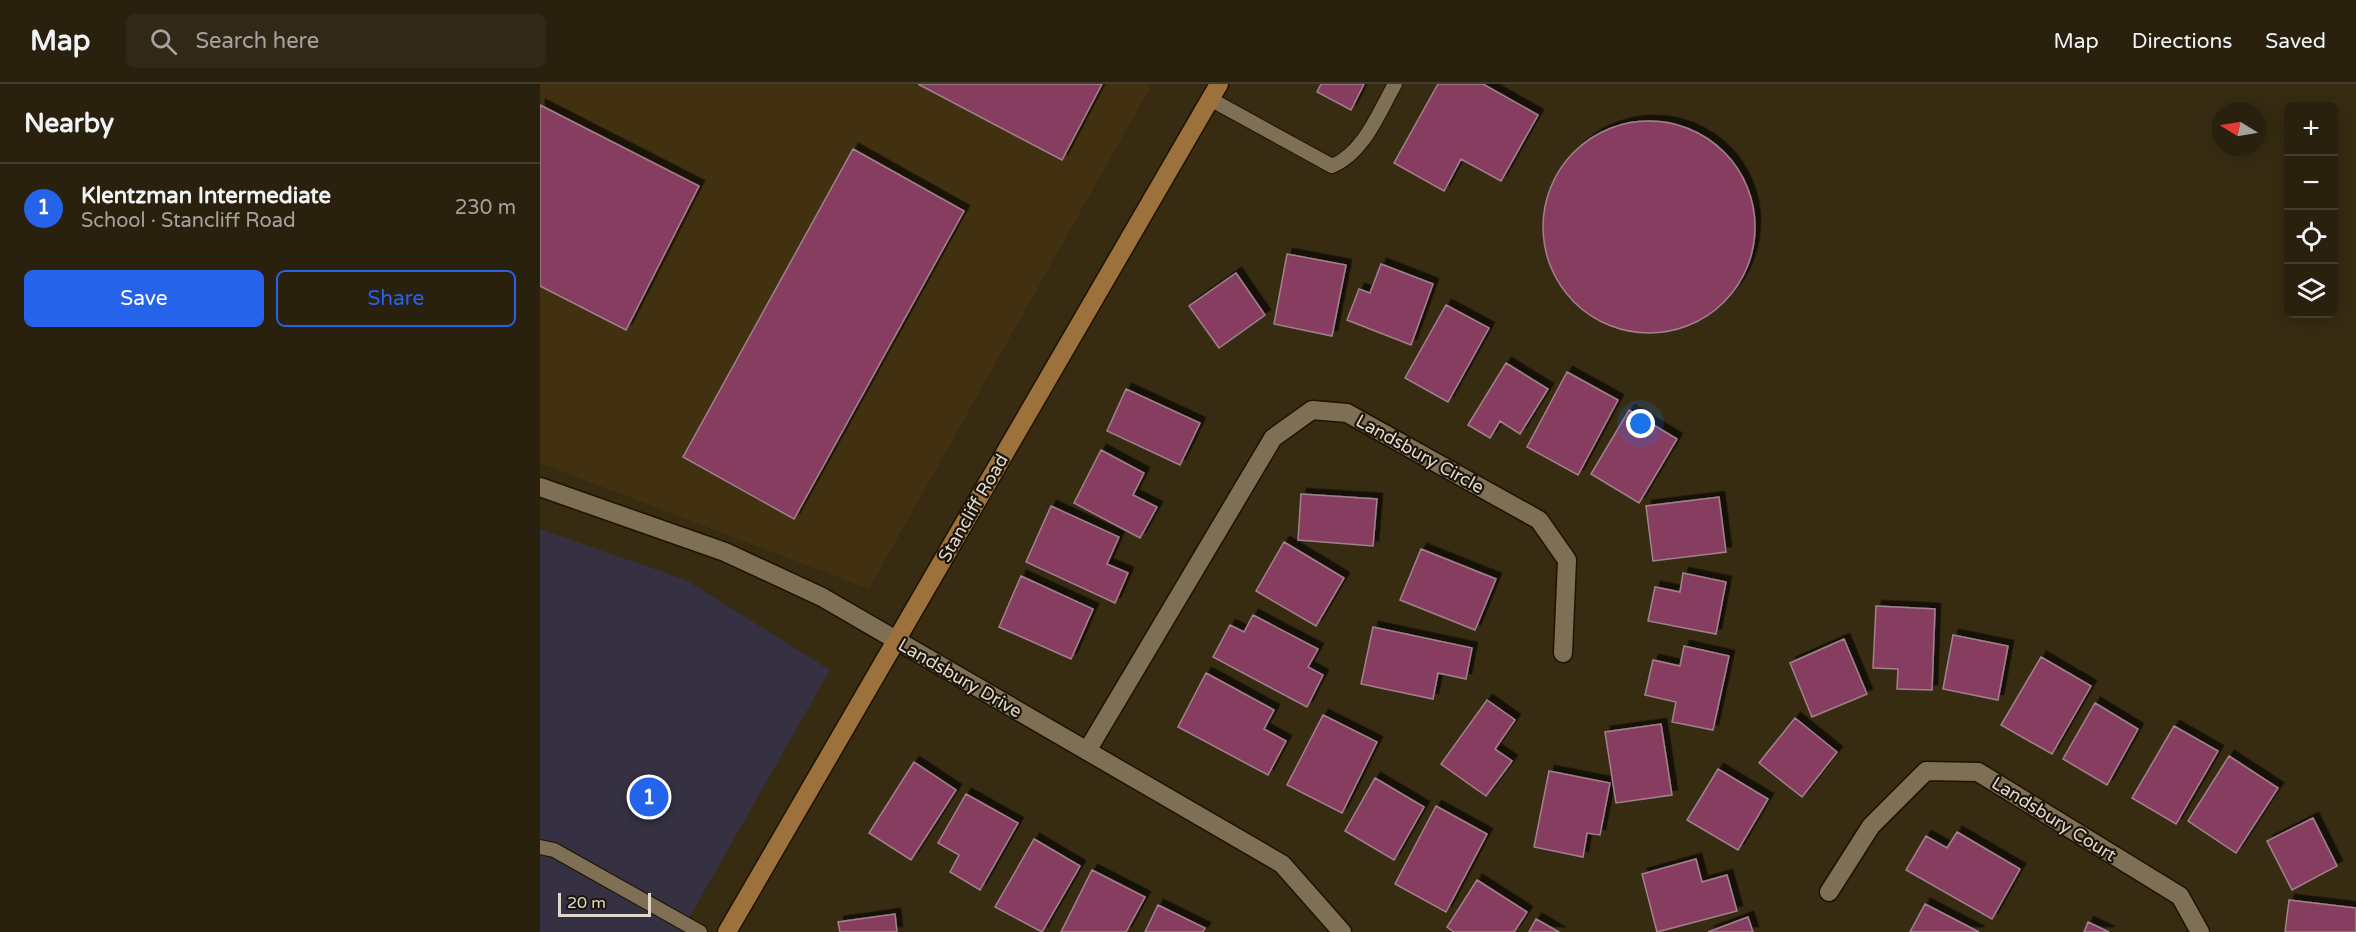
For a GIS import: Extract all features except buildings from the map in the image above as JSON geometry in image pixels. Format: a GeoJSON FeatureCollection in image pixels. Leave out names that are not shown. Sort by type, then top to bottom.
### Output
{"type":"FeatureCollection","features":[{"type":"Feature","properties":{"kind":"street","name":"Stancliff Road"},"geometry":{"type":"LineString","coordinates":[[727,932],[1214,92]]}},
{"type":"Feature","properties":{"kind":"street","name":"Landsbury Circle"},"geometry":{"type":"LineString","coordinates":[[1087,751],[1273,438],[1312,410],[1347,413],[1539,520],[1567,560],[1563,653]]}},
{"type":"Feature","properties":{"kind":"street","name":"Landsbury Drive"},"geometry":{"type":"LineString","coordinates":[[540,487],[725,552],[822,597],[1282,864],[1342,932]]}},
{"type":"Feature","properties":{"kind":"street","name":"Landsbury Court"},"geometry":{"type":"LineString","coordinates":[[1829,892],[1871,826],[1926,771],[1978,772],[2180,896],[2200,932]]}},
{"type":"Feature","properties":{"kind":"lane"},"geometry":{"type":"LineString","coordinates":[[1214,92],[1332,166],[1344,161],[1360,145],[1395,84]]}},
{"type":"Feature","properties":{"kind":"lane"},"geometry":{"type":"LineString","coordinates":[[540,847],[554,850],[700,932]]}},
{"type":"Feature","properties":{"kind":"shaded area"},"geometry":{"type":"Polygon","coordinates":[[[540,84],[1152,84],[869,589],[540,463],[540,84]]]}},
{"type":"Feature","properties":{"kind":"shaded area"},"geometry":{"type":"Polygon","coordinates":[[[540,529],[686,580],[830,670],[681,932],[540,932],[540,529]]]}},
{"type":"Feature","properties":{"kind":"place","name":"Klentzman Intermediate"},"geometry":{"type":"Point","coordinates":[649,797]}}]}
